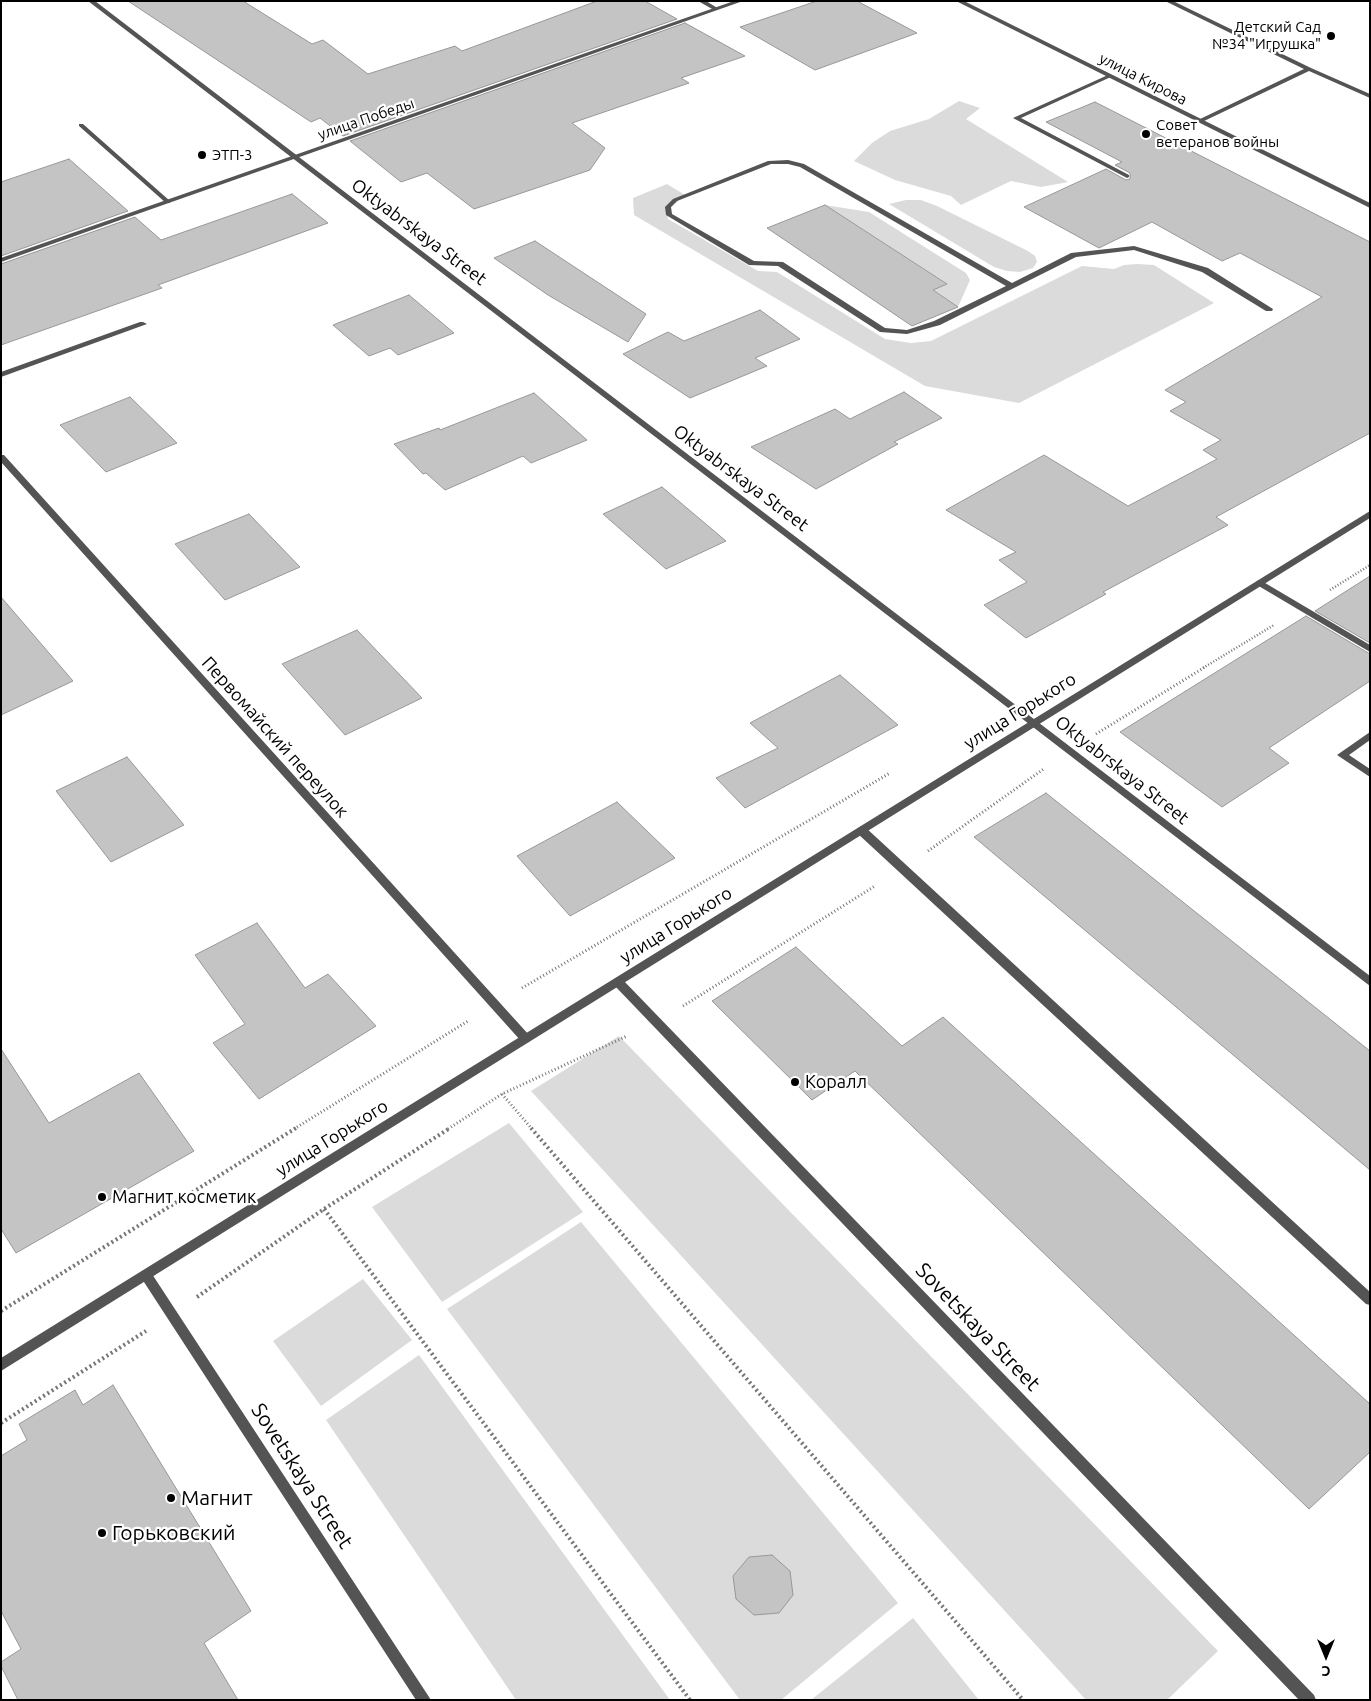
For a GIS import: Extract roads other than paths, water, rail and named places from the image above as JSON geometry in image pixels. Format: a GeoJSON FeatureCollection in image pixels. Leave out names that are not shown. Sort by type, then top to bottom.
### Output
{"type":"FeatureCollection","features":[{"type":"Feature","properties":{"kind":"street","name":"Oktyabrskaya Street"},"geometry":{"type":"LineString","coordinates":[[91,1],[1370,982]]}},
{"type":"Feature","properties":{"kind":"street"},"geometry":{"type":"LineString","coordinates":[[701,1],[716,10]]}},
{"type":"Feature","properties":{"kind":"street","name":"улица Победы"},"geometry":{"type":"LineString","coordinates":[[1,260],[740,1]]}},
{"type":"Feature","properties":{"kind":"street","name":"улица Кирова"},"geometry":{"type":"LineString","coordinates":[[959,1],[1370,206]]}},
{"type":"Feature","properties":{"kind":"street"},"geometry":{"type":"LineString","coordinates":[[1168,1],[1309,69],[1370,96]]}},
{"type":"Feature","properties":{"kind":"street"},"geometry":{"type":"LineString","coordinates":[[1200,121],[1309,69]]}},
{"type":"Feature","properties":{"kind":"street"},"geometry":{"type":"LineString","coordinates":[[1110,76],[1016,118],[1127,176]]}},
{"type":"Feature","properties":{"kind":"street"},"geometry":{"type":"LineString","coordinates":[[81,125],[168,202]]}},
{"type":"Feature","properties":{"kind":"street"},"geometry":{"type":"LineString","coordinates":[[1012,286],[802,166],[788,162],[770,162],[675,200],[668,207],[669,215],[752,263],[780,264],[883,330],[907,332],[937,323],[1074,256],[1134,248],[1204,270],[1269,309]]}},
{"type":"Feature","properties":{"kind":"street"},"geometry":{"type":"LineString","coordinates":[[1,375],[142,324]]}},
{"type":"Feature","properties":{"kind":"street","name":"Первомайский переулок"},"geometry":{"type":"LineString","coordinates":[[1,457],[526,1038]]}},
{"type":"Feature","properties":{"kind":"street","name":"улица Горького"},"geometry":{"type":"LineString","coordinates":[[1,1365],[1370,514]]}},
{"type":"Feature","properties":{"kind":"street"},"geometry":{"type":"LineString","coordinates":[[1260,582],[1370,649]]}},
{"type":"Feature","properties":{"kind":"street"},"geometry":{"type":"LineString","coordinates":[[1370,735],[1342,755],[1370,774]]}},
{"type":"Feature","properties":{"kind":"street"},"geometry":{"type":"LineString","coordinates":[[861,830],[1370,1300]]}},
{"type":"Feature","properties":{"kind":"street","name":"Sovetskaya Street"},"geometry":{"type":"LineString","coordinates":[[618,982],[1309,1700]]}},
{"type":"Feature","properties":{"kind":"street","name":"Sovetskaya Street"},"geometry":{"type":"LineString","coordinates":[[146,1275],[424,1700]]}},
{"type":"Feature","properties":{"kind":"place","name":"Детский Сад №34 \"Игрушка\""},"geometry":{"type":"Point","coordinates":[1331,36]}},
{"type":"Feature","properties":{"kind":"place","name":"Совет ветеранов войны"},"geometry":{"type":"Point","coordinates":[1146,134]}},
{"type":"Feature","properties":{"kind":"place","name":"ЭТП-3"},"geometry":{"type":"Point","coordinates":[202,155]}},
{"type":"Feature","properties":{"kind":"place","name":"Коралл"},"geometry":{"type":"Point","coordinates":[795,1082]}},
{"type":"Feature","properties":{"kind":"place","name":"Магнит косметик"},"geometry":{"type":"Point","coordinates":[102,1197]}},
{"type":"Feature","properties":{"kind":"place","name":"Магнит"},"geometry":{"type":"Point","coordinates":[171,1498]}},
{"type":"Feature","properties":{"kind":"place","name":"Горьковский"},"geometry":{"type":"Point","coordinates":[102,1533]}}]}
